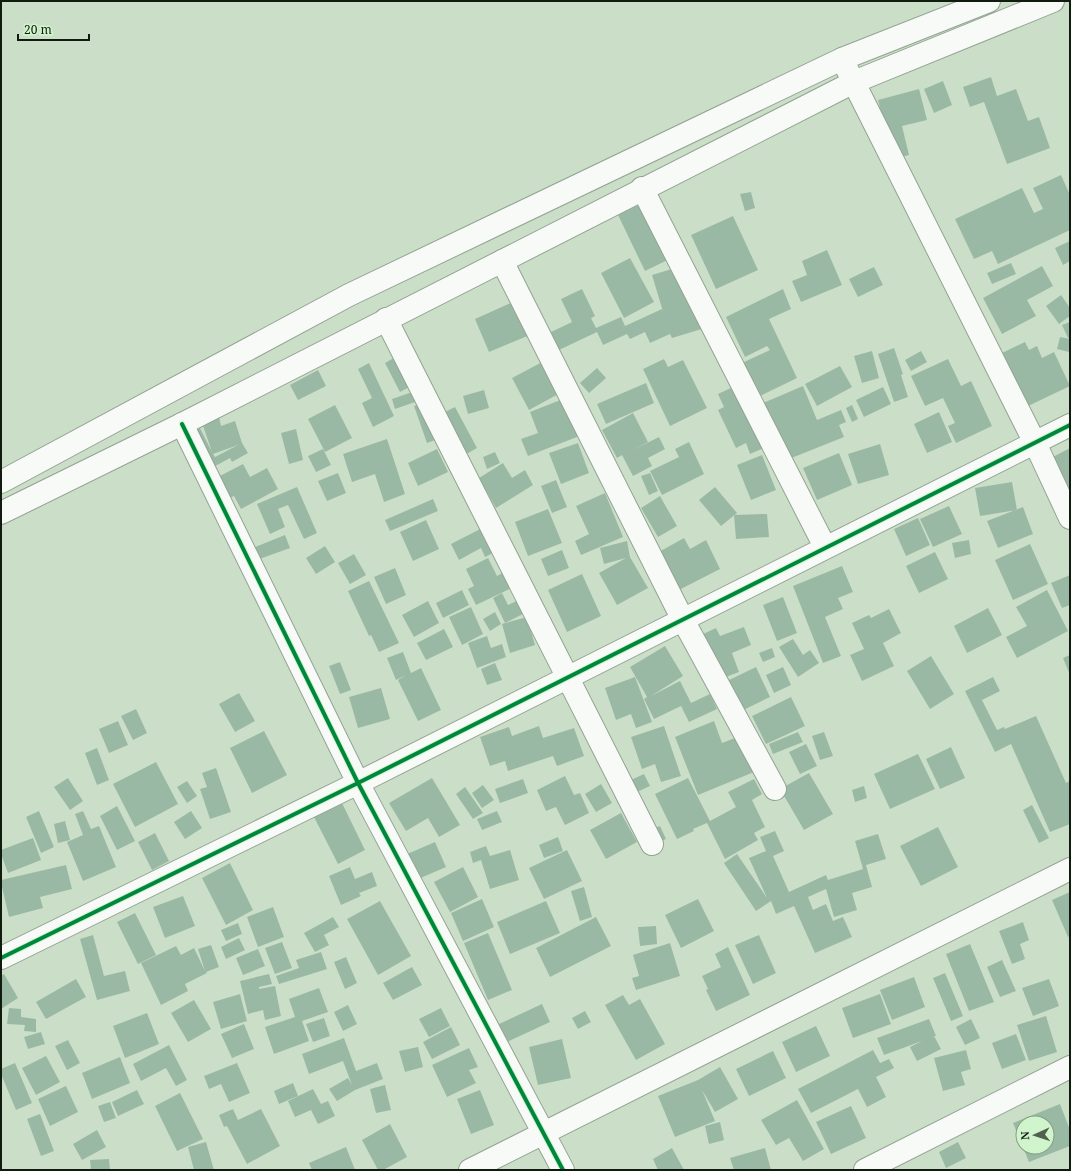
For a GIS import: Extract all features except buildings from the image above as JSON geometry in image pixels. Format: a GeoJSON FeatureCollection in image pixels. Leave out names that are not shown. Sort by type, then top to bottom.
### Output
{"type":"FeatureCollection","features":[{"type":"Feature","properties":{"kind":"street"},"geometry":{"type":"LineString","coordinates":[[1,482],[349,295],[842,59],[989,1]]}},
{"type":"Feature","properties":{"kind":"street"},"geometry":{"type":"LineString","coordinates":[[1,513],[182,424],[642,188],[854,82],[1053,1]]}},
{"type":"Feature","properties":{"kind":"street"},"geometry":{"type":"LineString","coordinates":[[842,59],[1035,443],[1070,518]]}},
{"type":"Feature","properties":{"kind":"street"},"geometry":{"type":"LineString","coordinates":[[642,188],[825,547]]}},
{"type":"Feature","properties":{"kind":"street"},"geometry":{"type":"LineString","coordinates":[[502,261],[683,620],[775,789]]}},
{"type":"Feature","properties":{"kind":"street"},"geometry":{"type":"LineString","coordinates":[[386,319],[652,844]]}},
{"type":"Feature","properties":{"kind":"street"},"geometry":{"type":"LineString","coordinates":[[182,424],[358,783],[563,1170]]}},
{"type":"Feature","properties":{"kind":"street"},"geometry":{"type":"LineString","coordinates":[[1,958],[358,783],[1070,425]]}},
{"type":"Feature","properties":{"kind":"street"},"geometry":{"type":"LineString","coordinates":[[470,1170],[543,1132],[1070,869]]}},
{"type":"Feature","properties":{"kind":"street"},"geometry":{"type":"LineString","coordinates":[[864,1170],[1070,1067]]}},
{"type":"Feature","properties":{"kind":"cycle path"},"geometry":{"type":"LineString","coordinates":[[182,424],[358,783],[563,1170]]}},
{"type":"Feature","properties":{"kind":"cycle path"},"geometry":{"type":"LineString","coordinates":[[1,958],[358,783],[1070,425]]}}]}
